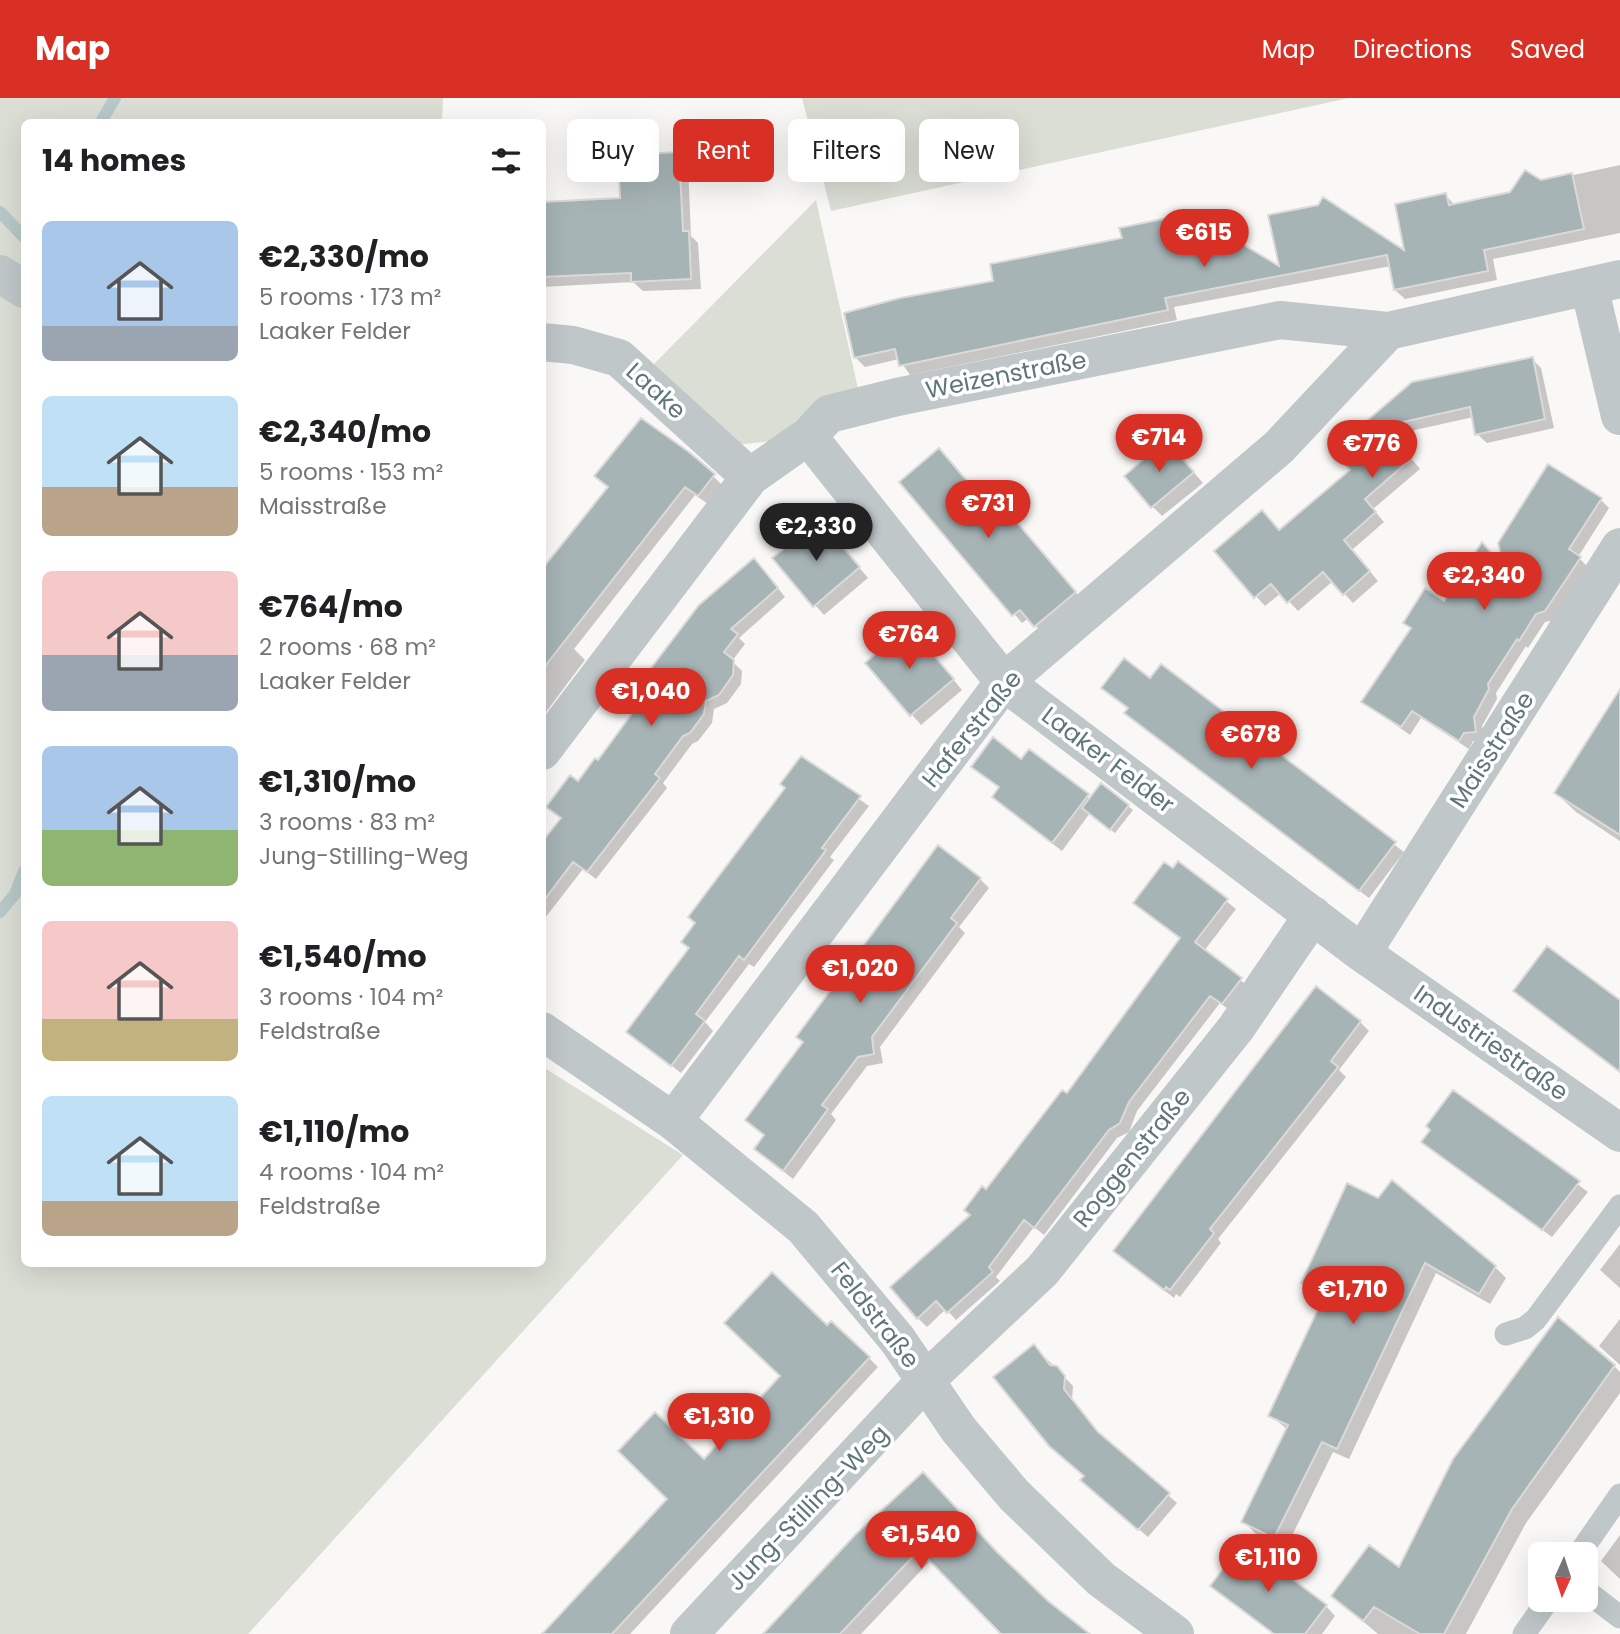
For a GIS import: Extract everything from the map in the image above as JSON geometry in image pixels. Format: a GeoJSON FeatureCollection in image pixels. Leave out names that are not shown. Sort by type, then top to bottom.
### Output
{"type":"FeatureCollection","features":[{"type":"Feature","properties":{"kind":"street"},"geometry":{"type":"LineString","coordinates":[[0,274],[21,287]]}},
{"type":"Feature","properties":{"kind":"street"},"geometry":{"type":"LineString","coordinates":[[1604,282],[1620,416]]}},
{"type":"Feature","properties":{"kind":"street","name":"Weizenstraße"},"geometry":{"type":"LineString","coordinates":[[546,746],[750,477],[808,436],[829,414],[897,397],[1280,320],[1388,331],[1604,282]]}},
{"type":"Feature","properties":{"kind":"street","name":"Haferstraße"},"geometry":{"type":"LineString","coordinates":[[673,1121],[1004,682],[1279,447],[1388,331]]}},
{"type":"Feature","properties":{"kind":"street","name":"Laake"},"geometry":{"type":"LineString","coordinates":[[546,342],[573,345],[619,358],[750,477]]}},
{"type":"Feature","properties":{"kind":"street","name":"Laaker Felder"},"geometry":{"type":"LineString","coordinates":[[808,436],[1004,682],[1362,953]]}},
{"type":"Feature","properties":{"kind":"street","name":"Maisstraße"},"geometry":{"type":"LineString","coordinates":[[1362,953],[1620,547]]}},
{"type":"Feature","properties":{"kind":"street","name":"Roggenstraße"},"geometry":{"type":"LineString","coordinates":[[926,1380],[1042,1271],[1236,1028],[1313,915]]}},
{"type":"Feature","properties":{"kind":"street","name":"Industriestraße"},"geometry":{"type":"LineString","coordinates":[[1362,953],[1620,1133]]}},
{"type":"Feature","properties":{"kind":"street","name":"Feldstraße"},"geometry":{"type":"LineString","coordinates":[[546,1034],[673,1121],[803,1227],[897,1339],[959,1430],[1053,1535],[1101,1579],[1175,1634]]}},
{"type":"Feature","properties":{"kind":"street","name":"Jung-Stilling-Weg"},"geometry":{"type":"LineString","coordinates":[[689,1634],[926,1380]]}},
{"type":"Feature","properties":{"kind":"lane"},"geometry":{"type":"LineString","coordinates":[[1506,1334],[1525,1328],[1536,1319],[1620,1206]]}},
{"type":"Feature","properties":{"kind":"lane"},"geometry":{"type":"LineString","coordinates":[[1587,1542],[1620,1495]]}},
{"type":"Feature","properties":{"kind":"lane"},"geometry":{"type":"LineString","coordinates":[[1598,1600],[1620,1617]]}},
{"type":"Feature","properties":{"kind":"lane"},"geometry":{"type":"LineString","coordinates":[[1524,1634],[1540,1612]]}},
{"type":"Feature","properties":{"kind":"shaded area"},"geometry":{"type":"Polygon","coordinates":[[[0,98],[443,98],[442,119],[21,119],[21,273],[0,256],[0,98]]]}},
{"type":"Feature","properties":{"kind":"shaded area"},"geometry":{"type":"Polygon","coordinates":[[[802,98],[1349,98],[1019,170],[1019,119],[919,119],[919,182],[964,182],[831,211],[824,182],[905,182],[905,119],[807,119],[802,98]]]}},
{"type":"Feature","properties":{"kind":"shaded area"},"geometry":{"type":"Polygon","coordinates":[[[816,200],[859,393],[818,401],[773,441],[734,445],[652,366],[816,200]]]}},
{"type":"Feature","properties":{"kind":"shaded area"},"geometry":{"type":"Polygon","coordinates":[[[0,286],[21,295],[21,1267],[546,1267],[546,1069],[683,1155],[248,1634],[0,1634],[0,286]]]}},
{"type":"Feature","properties":{"kind":"building"},"geometry":{"type":"Polygon","coordinates":[[[673,152],[673,182],[681,182],[683,231],[689,231],[691,279],[631,282],[631,273],[546,277],[546,202],[620,198],[619,182],[659,182],[659,153],[673,152]]]}},
{"type":"Feature","properties":{"kind":"building"},"geometry":{"type":"Polygon","coordinates":[[[1525,170],[1541,180],[1572,173],[1584,229],[1484,250],[1488,271],[1394,290],[1387,255],[1165,298],[1168,310],[899,366],[895,349],[854,358],[844,313],[900,298],[993,281],[990,264],[1122,238],[1119,228],[1177,216],[1180,229],[1207,223],[1279,266],[1268,215],[1318,205],[1323,197],[1404,250],[1395,204],[1446,193],[1449,205],[1510,192],[1525,170]]]}},
{"type":"Feature","properties":{"kind":"building"},"geometry":{"type":"Polygon","coordinates":[[[1533,357],[1545,419],[1475,435],[1470,407],[1385,426],[1412,458],[1365,499],[1376,512],[1344,540],[1370,571],[1343,595],[1323,572],[1287,603],[1271,584],[1254,598],[1214,551],[1262,510],[1279,530],[1350,470],[1333,450],[1412,382],[1533,357]]]}},
{"type":"Feature","properties":{"kind":"building"},"geometry":{"type":"Polygon","coordinates":[[[641,418],[715,474],[698,496],[685,487],[546,665],[546,564],[608,487],[594,476],[641,418]]]}},
{"type":"Feature","properties":{"kind":"building"},"geometry":{"type":"Polygon","coordinates":[[[1166,440],[1194,472],[1151,508],[1124,476],[1166,440]]]}},
{"type":"Feature","properties":{"kind":"building"},"geometry":{"type":"Polygon","coordinates":[[[939,448],[984,501],[993,494],[1076,592],[1034,627],[1020,610],[1012,616],[899,482],[939,448]]]}},
{"type":"Feature","properties":{"kind":"building"},"geometry":{"type":"Polygon","coordinates":[[[1548,464],[1602,498],[1569,549],[1581,557],[1545,611],[1536,614],[1519,641],[1517,639],[1488,684],[1489,689],[1474,717],[1476,732],[1464,733],[1459,741],[1412,711],[1401,727],[1361,702],[1411,628],[1403,623],[1425,588],[1444,601],[1482,542],[1504,568],[1498,543],[1548,464]]]}},
{"type":"Feature","properties":{"kind":"building"},"geometry":{"type":"Polygon","coordinates":[[[820,521],[860,567],[813,607],[772,558],[820,521]]]}},
{"type":"Feature","properties":{"kind":"building"},"geometry":{"type":"Polygon","coordinates":[[[754,558],[778,588],[731,629],[738,634],[724,652],[734,660],[733,675],[719,695],[706,701],[704,714],[690,733],[683,736],[655,774],[660,778],[587,872],[573,862],[546,898],[546,837],[561,818],[546,807],[570,775],[578,781],[595,758],[598,760],[636,708],[626,701],[699,605],[754,558]]]}},
{"type":"Feature","properties":{"kind":"building"},"geometry":{"type":"Polygon","coordinates":[[[908,625],[954,679],[910,716],[865,663],[908,625]]]}},
{"type":"Feature","properties":{"kind":"building"},"geometry":{"type":"Polygon","coordinates":[[[1124,658],[1150,678],[1161,664],[1396,842],[1359,891],[1124,713],[1128,708],[1101,688],[1124,658]]]}},
{"type":"Feature","properties":{"kind":"building"},"geometry":{"type":"Polygon","coordinates":[[[1620,689],[1620,835],[1554,793],[1620,689]]]}},
{"type":"Feature","properties":{"kind":"building"},"geometry":{"type":"Polygon","coordinates":[[[993,737],[1021,759],[1029,749],[1089,794],[1052,843],[992,797],[999,787],[971,767],[993,737]]]}},
{"type":"Feature","properties":{"kind":"building"},"geometry":{"type":"Polygon","coordinates":[[[801,756],[861,796],[822,848],[826,850],[744,960],[739,956],[696,1014],[705,1021],[671,1066],[626,1032],[689,948],[681,942],[695,923],[688,917],[785,788],[780,784],[801,756]]]}},
{"type":"Feature","properties":{"kind":"building"},"geometry":{"type":"Polygon","coordinates":[[[1101,783],[1129,805],[1110,830],[1082,808],[1101,783]]]}},
{"type":"Feature","properties":{"kind":"building"},"geometry":{"type":"Polygon","coordinates":[[[938,845],[981,878],[951,918],[957,923],[872,1037],[874,1054],[858,1057],[822,1105],[828,1109],[783,1171],[754,1149],[764,1135],[745,1120],[803,1042],[796,1037],[938,845]]]}},
{"type":"Feature","properties":{"kind":"building"},"geometry":{"type":"Polygon","coordinates":[[[1178,861],[1228,899],[1195,942],[1242,978],[1222,1004],[1210,996],[1129,1102],[1120,1123],[1109,1130],[1034,1228],[1024,1220],[989,1267],[993,1272],[947,1313],[936,1301],[917,1319],[890,1287],[970,1215],[964,1210],[982,1186],[986,1189],[1062,1090],[1067,1093],[1180,938],[1133,903],[1164,862],[1173,868],[1178,861]]]}},
{"type":"Feature","properties":{"kind":"building"},"geometry":{"type":"Polygon","coordinates":[[[1547,946],[1620,1000],[1620,1072],[1513,991],[1547,946]]]}},
{"type":"Feature","properties":{"kind":"building"},"geometry":{"type":"Polygon","coordinates":[[[1316,986],[1361,1021],[1331,1061],[1338,1067],[1210,1229],[1214,1233],[1170,1290],[1166,1287],[1164,1290],[1113,1251],[1316,986]]]}},
{"type":"Feature","properties":{"kind":"building"},"geometry":{"type":"Polygon","coordinates":[[[1453,1090],[1580,1181],[1542,1230],[1421,1142],[1430,1130],[1426,1126],[1453,1090]]]}},
{"type":"Feature","properties":{"kind":"building"},"geometry":{"type":"Polygon","coordinates":[[[1392,1180],[1496,1266],[1479,1294],[1425,1263],[1337,1449],[1322,1442],[1274,1538],[1241,1522],[1288,1425],[1268,1416],[1325,1294],[1301,1283],[1347,1183],[1378,1198],[1392,1180]]]}},
{"type":"Feature","properties":{"kind":"building"},"geometry":{"type":"Polygon","coordinates":[[[772,1272],[827,1325],[831,1321],[870,1357],[612,1634],[542,1634],[667,1499],[618,1451],[655,1412],[704,1459],[780,1376],[724,1323],[772,1272]]]}},
{"type":"Feature","properties":{"kind":"building"},"geometry":{"type":"Polygon","coordinates":[[[1558,1317],[1615,1365],[1512,1509],[1444,1634],[1420,1634],[1374,1607],[1363,1621],[1331,1596],[1369,1545],[1399,1567],[1453,1459],[1558,1317]]]}},
{"type":"Feature","properties":{"kind":"building"},"geometry":{"type":"Polygon","coordinates":[[[1034,1344],[1050,1365],[1057,1366],[1065,1376],[1064,1389],[1098,1432],[1170,1493],[1138,1530],[1080,1480],[1084,1476],[1049,1446],[993,1377],[1034,1344]]]}},
{"type":"Feature","properties":{"kind":"building"},"geometry":{"type":"Polygon","coordinates":[[[923,1472],[997,1552],[1048,1601],[1090,1634],[1001,1634],[919,1550],[840,1634],[763,1634],[856,1534],[923,1472]]]}},
{"type":"Feature","properties":{"kind":"building"},"geometry":{"type":"Polygon","coordinates":[[[1243,1542],[1327,1605],[1305,1634],[1274,1634],[1210,1586],[1243,1542]]]}},
{"type":"Feature","properties":{"kind":"waterway"},"geometry":{"type":"LineString","coordinates":[[103,119],[115,98]]}},
{"type":"Feature","properties":{"kind":"waterway"},"geometry":{"type":"LineString","coordinates":[[0,212],[21,234]]}},
{"type":"Feature","properties":{"kind":"waterway"},"geometry":{"type":"LineString","coordinates":[[0,912],[15,894],[21,879]]}}]}
